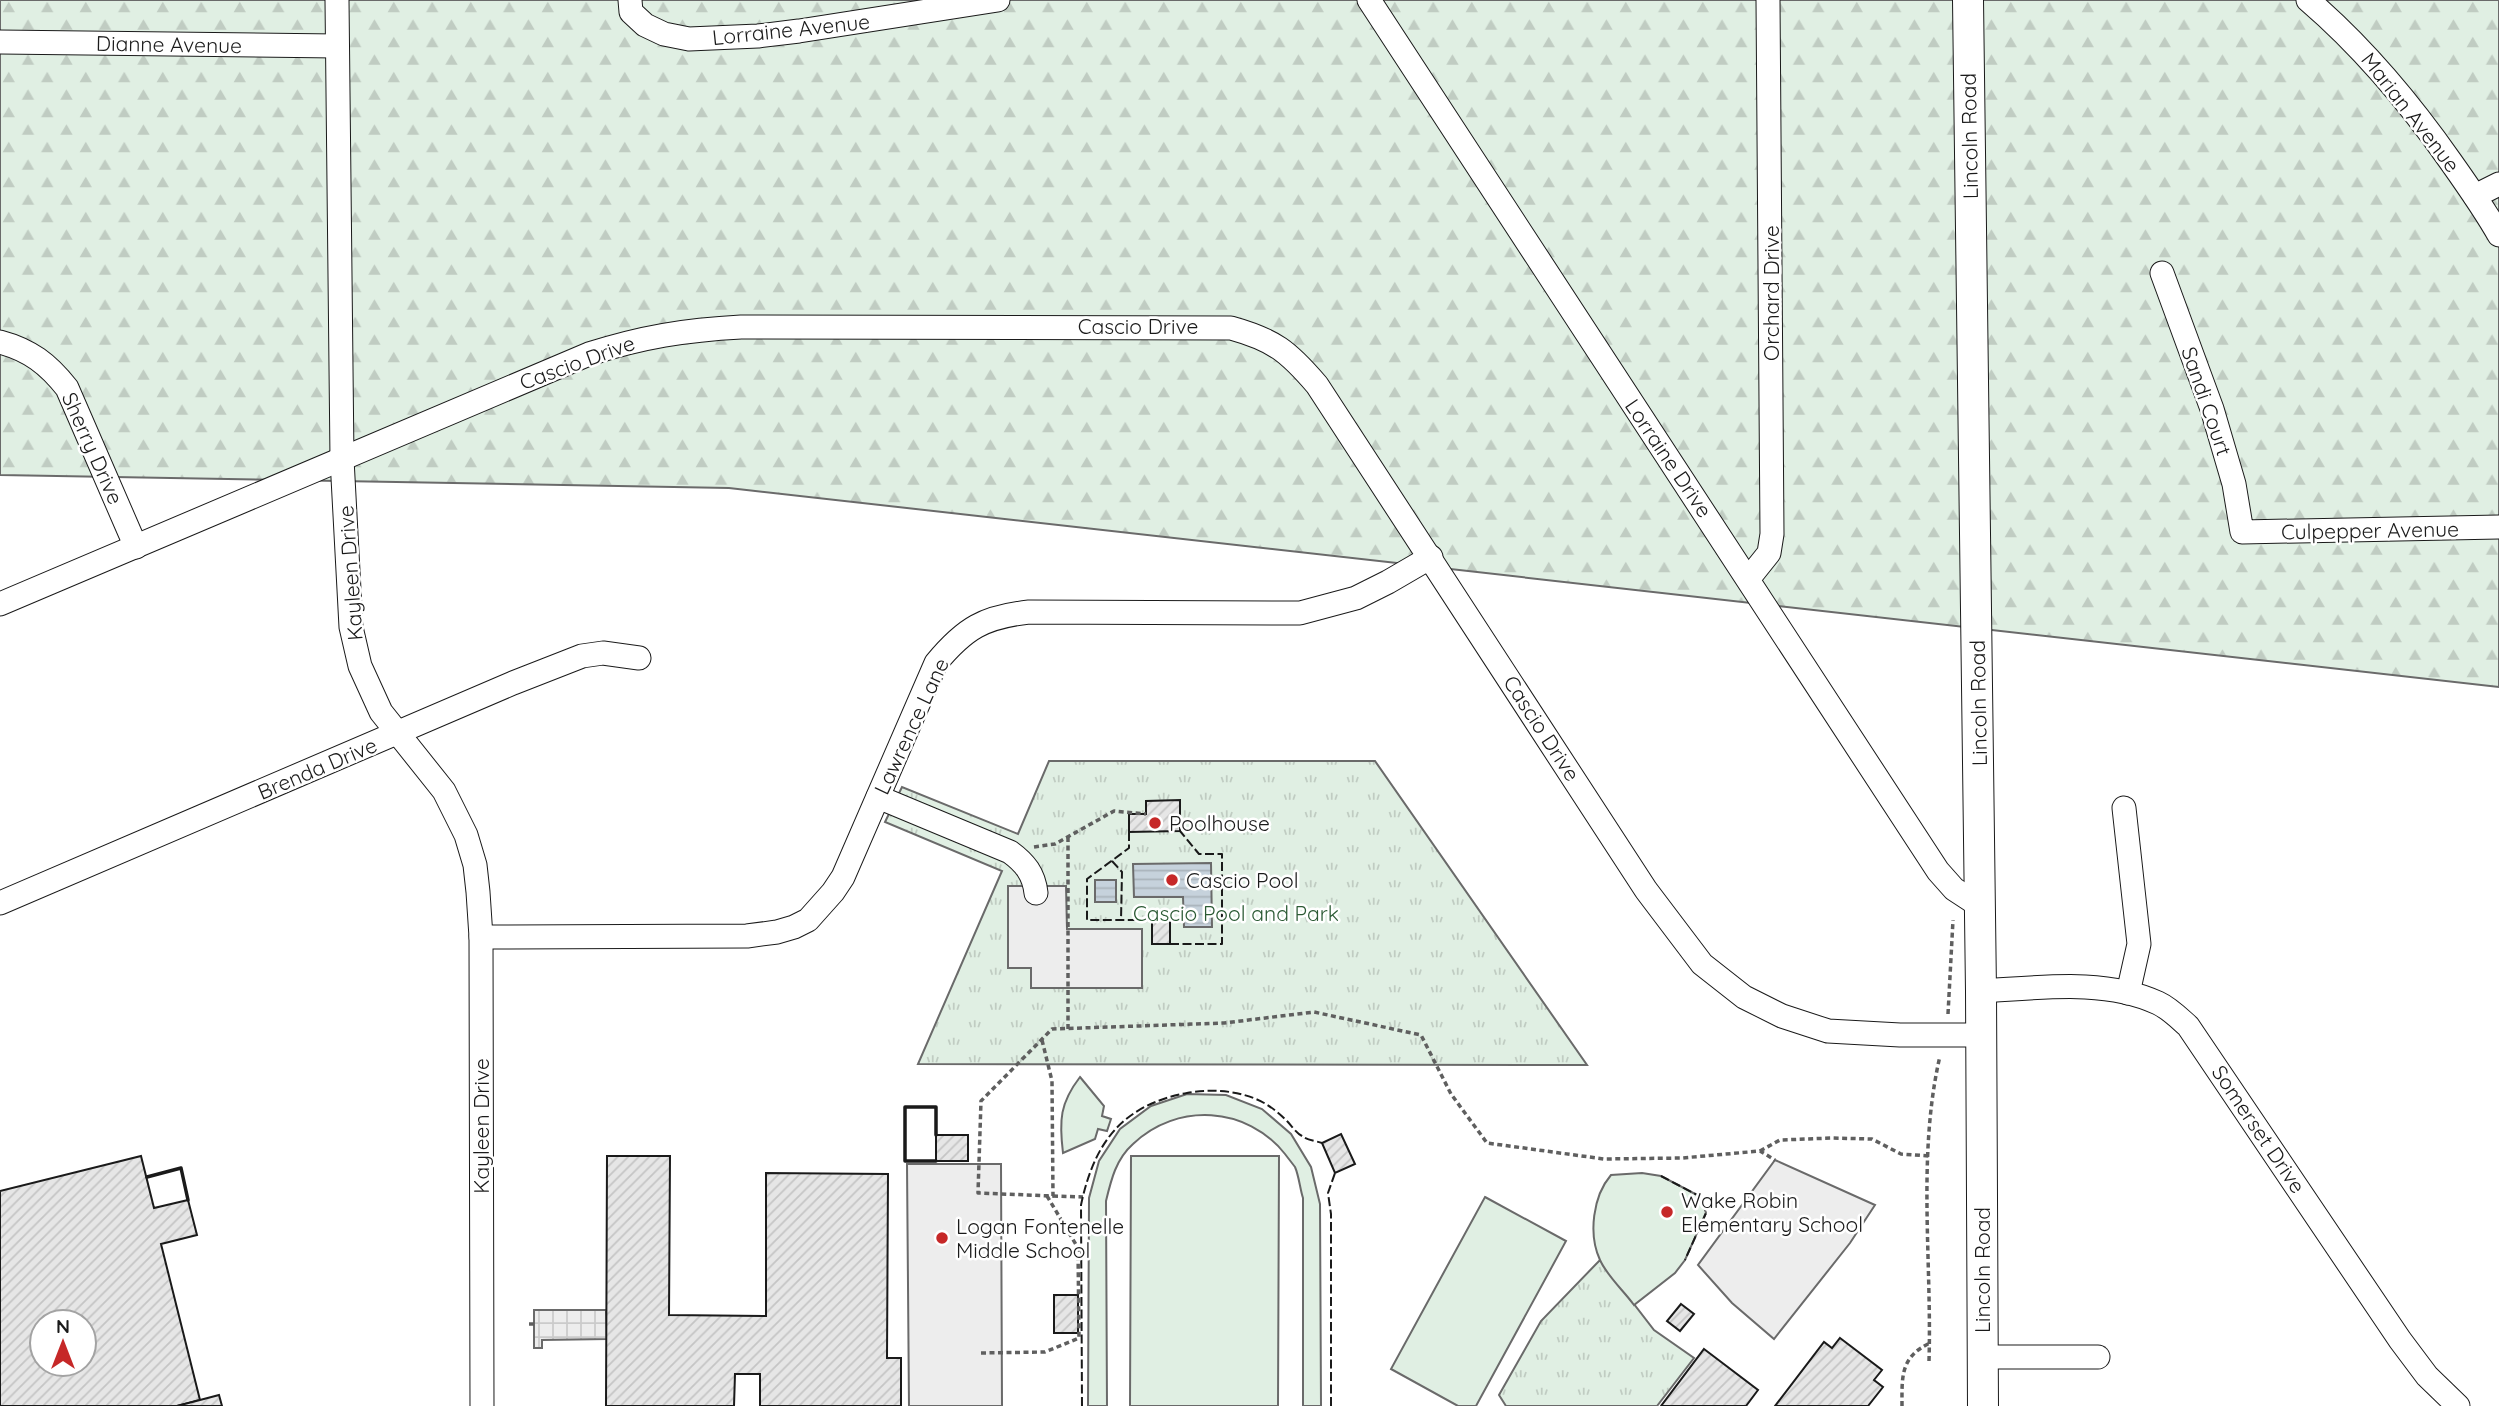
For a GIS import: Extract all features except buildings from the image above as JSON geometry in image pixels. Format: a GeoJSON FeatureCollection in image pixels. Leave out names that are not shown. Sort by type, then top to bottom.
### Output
{"type":"FeatureCollection","features":[{"type":"Feature","properties":{"kind":"main road","name":"Lincoln Road"},"geometry":{"type":"LineString","coordinates":[[1968,0],[1982,1035],[1983,1406]]}},
{"type":"Feature","properties":{"kind":"street","name":"Kayleen Drive"},"geometry":{"type":"LineString","coordinates":[[337,0],[342,459],[351,627],[355,649],[371,694],[381,712],[444,791],[467,835],[478,892],[481,937],[482,1406]]}},
{"type":"Feature","properties":{"kind":"street","name":"Lorraine Avenue"},"geometry":{"type":"LineString","coordinates":[[631,6],[645,25],[664,34],[690,39],[799,31],[998,0]]}},
{"type":"Feature","properties":{"kind":"street","name":"Lorraine Drive"},"geometry":{"type":"LineString","coordinates":[[1370,0],[1938,871],[1954,889],[1980,906]]}},
{"type":"Feature","properties":{"kind":"street","name":"Orchard Drive"},"geometry":{"type":"LineString","coordinates":[[1749,578],[1769,553],[1773,534],[1768,0]]}},
{"type":"Feature","properties":{"kind":"street","name":"Marian Avenue"},"geometry":{"type":"LineString","coordinates":[[2308,0],[2363,50],[2390,80],[2499,235]]}},
{"type":"Feature","properties":{"kind":"street","name":"Dianne Avenue"},"geometry":{"type":"LineString","coordinates":[[0,42],[337,46]]}},
{"type":"Feature","properties":{"kind":"street"},"geometry":{"type":"LineString","coordinates":[[2474,196],[2499,184]]}},
{"type":"Feature","properties":{"kind":"street","name":"Sandi Court"},"geometry":{"type":"LineString","coordinates":[[2162,274],[2212,409],[2234,484],[2242,532]]}},
{"type":"Feature","properties":{"kind":"street","name":"Cascio Drive"},"geometry":{"type":"LineString","coordinates":[[0,604],[589,354],[664,333],[741,327],[1231,328],[1259,336],[1282,349],[1317,385],[1646,890],[1702,964],[1744,997],[1782,1016],[1828,1031],[1982,1035]]}},
{"type":"Feature","properties":{"kind":"street","name":"Sherry Drive"},"geometry":{"type":"LineString","coordinates":[[0,342],[35,355],[52,369],[67,388],[136,547]]}},
{"type":"Feature","properties":{"kind":"street","name":"Culpepper Avenue"},"geometry":{"type":"LineString","coordinates":[[2242,532],[2499,527]]}},
{"type":"Feature","properties":{"kind":"street","name":"Lawrence Lane"},"geometry":{"type":"LineString","coordinates":[[481,937],[747,936],[794,927],[808,919],[833,892],[854,855],[936,663],[958,638],[990,619],[1029,612],[1300,613],[1356,598],[1431,557]]}},
{"type":"Feature","properties":{"kind":"street","name":"Brenda Drive"},"geometry":{"type":"LineString","coordinates":[[0,902],[582,656],[603,653],[639,658]]}},
{"type":"Feature","properties":{"kind":"street"},"geometry":{"type":"LineString","coordinates":[[878,797],[1010,852],[1022,861],[1035,879],[1036,893]]}},
{"type":"Feature","properties":{"kind":"street"},"geometry":{"type":"LineString","coordinates":[[2124,808],[2139,944],[2128,993]]}},
{"type":"Feature","properties":{"kind":"street","name":"Somerset Drive"},"geometry":{"type":"LineString","coordinates":[[1981,991],[2087,987],[2128,993],[2160,1004],[2188,1026],[2400,1340],[2427,1376],[2458,1406]]}},
{"type":"Feature","properties":{"kind":"street"},"geometry":{"type":"LineString","coordinates":[[1983,1357],[2098,1357]]}},
{"type":"Feature","properties":{"kind":"path"},"geometry":{"type":"LineString","coordinates":[[1010,852],[1024,846],[1055,844],[1114,811],[1146,814]]}},
{"type":"Feature","properties":{"kind":"path"},"geometry":{"type":"LineString","coordinates":[[1068,836],[1068,1029]]}},
{"type":"Feature","properties":{"kind":"path"},"geometry":{"type":"LineString","coordinates":[[1929,1361],[1929,1156],[1934,1081],[1950,998],[1954,889]]}},
{"type":"Feature","properties":{"kind":"path"},"geometry":{"type":"LineString","coordinates":[[1083,1197],[978,1193],[981,1101],[1052,1029],[1224,1023],[1314,1012],[1422,1035],[1451,1094],[1487,1143],[1604,1159],[1682,1158],[1760,1151],[1780,1140],[1872,1139],[1901,1154],[1929,1156]]}},
{"type":"Feature","properties":{"kind":"path"},"geometry":{"type":"LineString","coordinates":[[981,1353],[1045,1352],[1079,1338],[1078,1248],[1050,1196],[1052,1082],[1042,1040]]}},
{"type":"Feature","properties":{"kind":"path"},"geometry":{"type":"LineString","coordinates":[[1760,1151],[1775,1160]]}},
{"type":"Feature","properties":{"kind":"path"},"geometry":{"type":"LineString","coordinates":[[1902,1406],[1903,1371],[1915,1352],[1930,1343]]}},
{"type":"Feature","properties":{"kind":"green space"},"geometry":{"type":"Polygon","coordinates":[[[0,0],[2499,0],[2499,687],[729,488],[0,475],[0,0]]]}},
{"type":"Feature","properties":{"kind":"green space","name":"Cascio Pool and Park"},"geometry":{"type":"Polygon","coordinates":[[[1049,761],[1375,761],[1587,1065],[918,1064],[1002,871],[885,822],[902,787],[1018,834],[1049,761]]]}},
{"type":"Feature","properties":{"kind":"green space"},"geometry":{"type":"Polygon","coordinates":[[[1080,1077],[1104,1106],[1102,1116],[1111,1119],[1107,1131],[1098,1129],[1095,1139],[1063,1153],[1062,1112],[1068,1095],[1080,1077]]]}},
{"type":"Feature","properties":{"kind":"green space"},"geometry":{"type":"Polygon","coordinates":[[[1187,1094],[1226,1095],[1262,1109],[1291,1134],[1311,1167],[1320,1204],[1321,1406],[1303,1406],[1303,1198],[1295,1167],[1269,1138],[1251,1126],[1211,1115],[1170,1121],[1151,1130],[1127,1150],[1115,1170],[1106,1201],[1107,1406],[1088,1406],[1089,1198],[1099,1161],[1120,1129],[1151,1106],[1187,1094]]]}},
{"type":"Feature","properties":{"kind":"green space"},"geometry":{"type":"Polygon","coordinates":[[[1131,1156],[1279,1156],[1278,1406],[1130,1406],[1131,1156]]]}},
{"type":"Feature","properties":{"kind":"green space"},"geometry":{"type":"Polygon","coordinates":[[[1642,1173],[1661,1176],[1701,1197],[1706,1213],[1685,1260],[1675,1273],[1634,1305],[1603,1266],[1596,1250],[1593,1227],[1596,1204],[1611,1175],[1642,1173]]]}},
{"type":"Feature","properties":{"kind":"green space"},"geometry":{"type":"Polygon","coordinates":[[[1485,1197],[1566,1241],[1476,1406],[1458,1406],[1391,1369],[1485,1197]]]}},
{"type":"Feature","properties":{"kind":"green space"},"geometry":{"type":"Polygon","coordinates":[[[1600,1260],[1654,1330],[1694,1358],[1657,1406],[1506,1406],[1499,1395],[1541,1321],[1600,1260]]]}},
{"type":"Feature","properties":{"kind":"shaded area","name":"Cascio Pool"},"geometry":{"type":"Polygon","coordinates":[[[1211,863],[1212,927],[1184,927],[1183,897],[1134,897],[1133,864],[1211,863]]]}},
{"type":"Feature","properties":{"kind":"shaded area"},"geometry":{"type":"Polygon","coordinates":[[[1095,880],[1116,880],[1116,902],[1095,902],[1095,880]]]}},
{"type":"Feature","properties":{"kind":"shaded area","name":"Cascio Pool and Park"},"geometry":{"type":"Polygon","coordinates":[[[1008,886],[1066,886],[1067,929],[1142,929],[1142,988],[1031,988],[1031,968],[1008,968],[1008,886]]]}},
{"type":"Feature","properties":{"kind":"shaded area"},"geometry":{"type":"Polygon","coordinates":[[[1775,1160],[1875,1205],[1850,1243],[1774,1339],[1732,1303],[1698,1265],[1775,1160]]]}},
{"type":"Feature","properties":{"kind":"shaded area"},"geometry":{"type":"Polygon","coordinates":[[[907,1164],[1001,1164],[1002,1406],[909,1406],[907,1164]]]}},
{"type":"Feature","properties":{"kind":"shaded area"},"geometry":{"type":"Polygon","coordinates":[[[534,1310],[606,1310],[607,1339],[542,1340],[542,1348],[534,1348],[534,1310]]]}},
{"type":"Feature","properties":{"kind":"fence"},"geometry":{"type":"LineString","coordinates":[[1170,944],[1222,944],[1222,854],[1199,854],[1180,831]]}},
{"type":"Feature","properties":{"kind":"fence"},"geometry":{"type":"LineString","coordinates":[[1129,832],[1129,848],[1087,879],[1087,920],[1152,920]]}},
{"type":"Feature","properties":{"kind":"fence"},"geometry":{"type":"LineString","coordinates":[[1112,861],[1122,872],[1121,920]]}},
{"type":"Feature","properties":{"kind":"fence"},"geometry":{"type":"LineString","coordinates":[[1082,1406],[1081,1205],[1094,1163],[1114,1130],[1128,1117],[1164,1099],[1187,1093],[1222,1091],[1260,1101],[1280,1114],[1300,1135],[1322,1143]]}},
{"type":"Feature","properties":{"kind":"fence"},"geometry":{"type":"LineString","coordinates":[[1331,1406],[1331,1214],[1328,1193],[1335,1173]]}},
{"type":"Feature","properties":{"kind":"fence"},"geometry":{"type":"LineString","coordinates":[[1661,1176],[1701,1197],[1706,1213],[1685,1260]]}},
{"type":"Feature","properties":{"kind":"wall"},"geometry":{"type":"LineString","coordinates":[[936,1135],[936,1107],[905,1107],[905,1161],[936,1161]]}},
{"type":"Feature","properties":{"kind":"wall"},"geometry":{"type":"LineString","coordinates":[[147,1177],[181,1168],[188,1200]]}},
{"type":"Feature","properties":{"kind":"place","name":"Poolhouse"},"geometry":{"type":"Point","coordinates":[1155,823]}},
{"type":"Feature","properties":{"kind":"place","name":"Cascio Pool"},"geometry":{"type":"Point","coordinates":[1172,880]}},
{"type":"Feature","properties":{"kind":"place","name":"Wake Robin Elementary School"},"geometry":{"type":"Point","coordinates":[1667,1212]}},
{"type":"Feature","properties":{"kind":"place","name":"Logan Fontenelle Middle School"},"geometry":{"type":"Point","coordinates":[942,1238]}}]}
